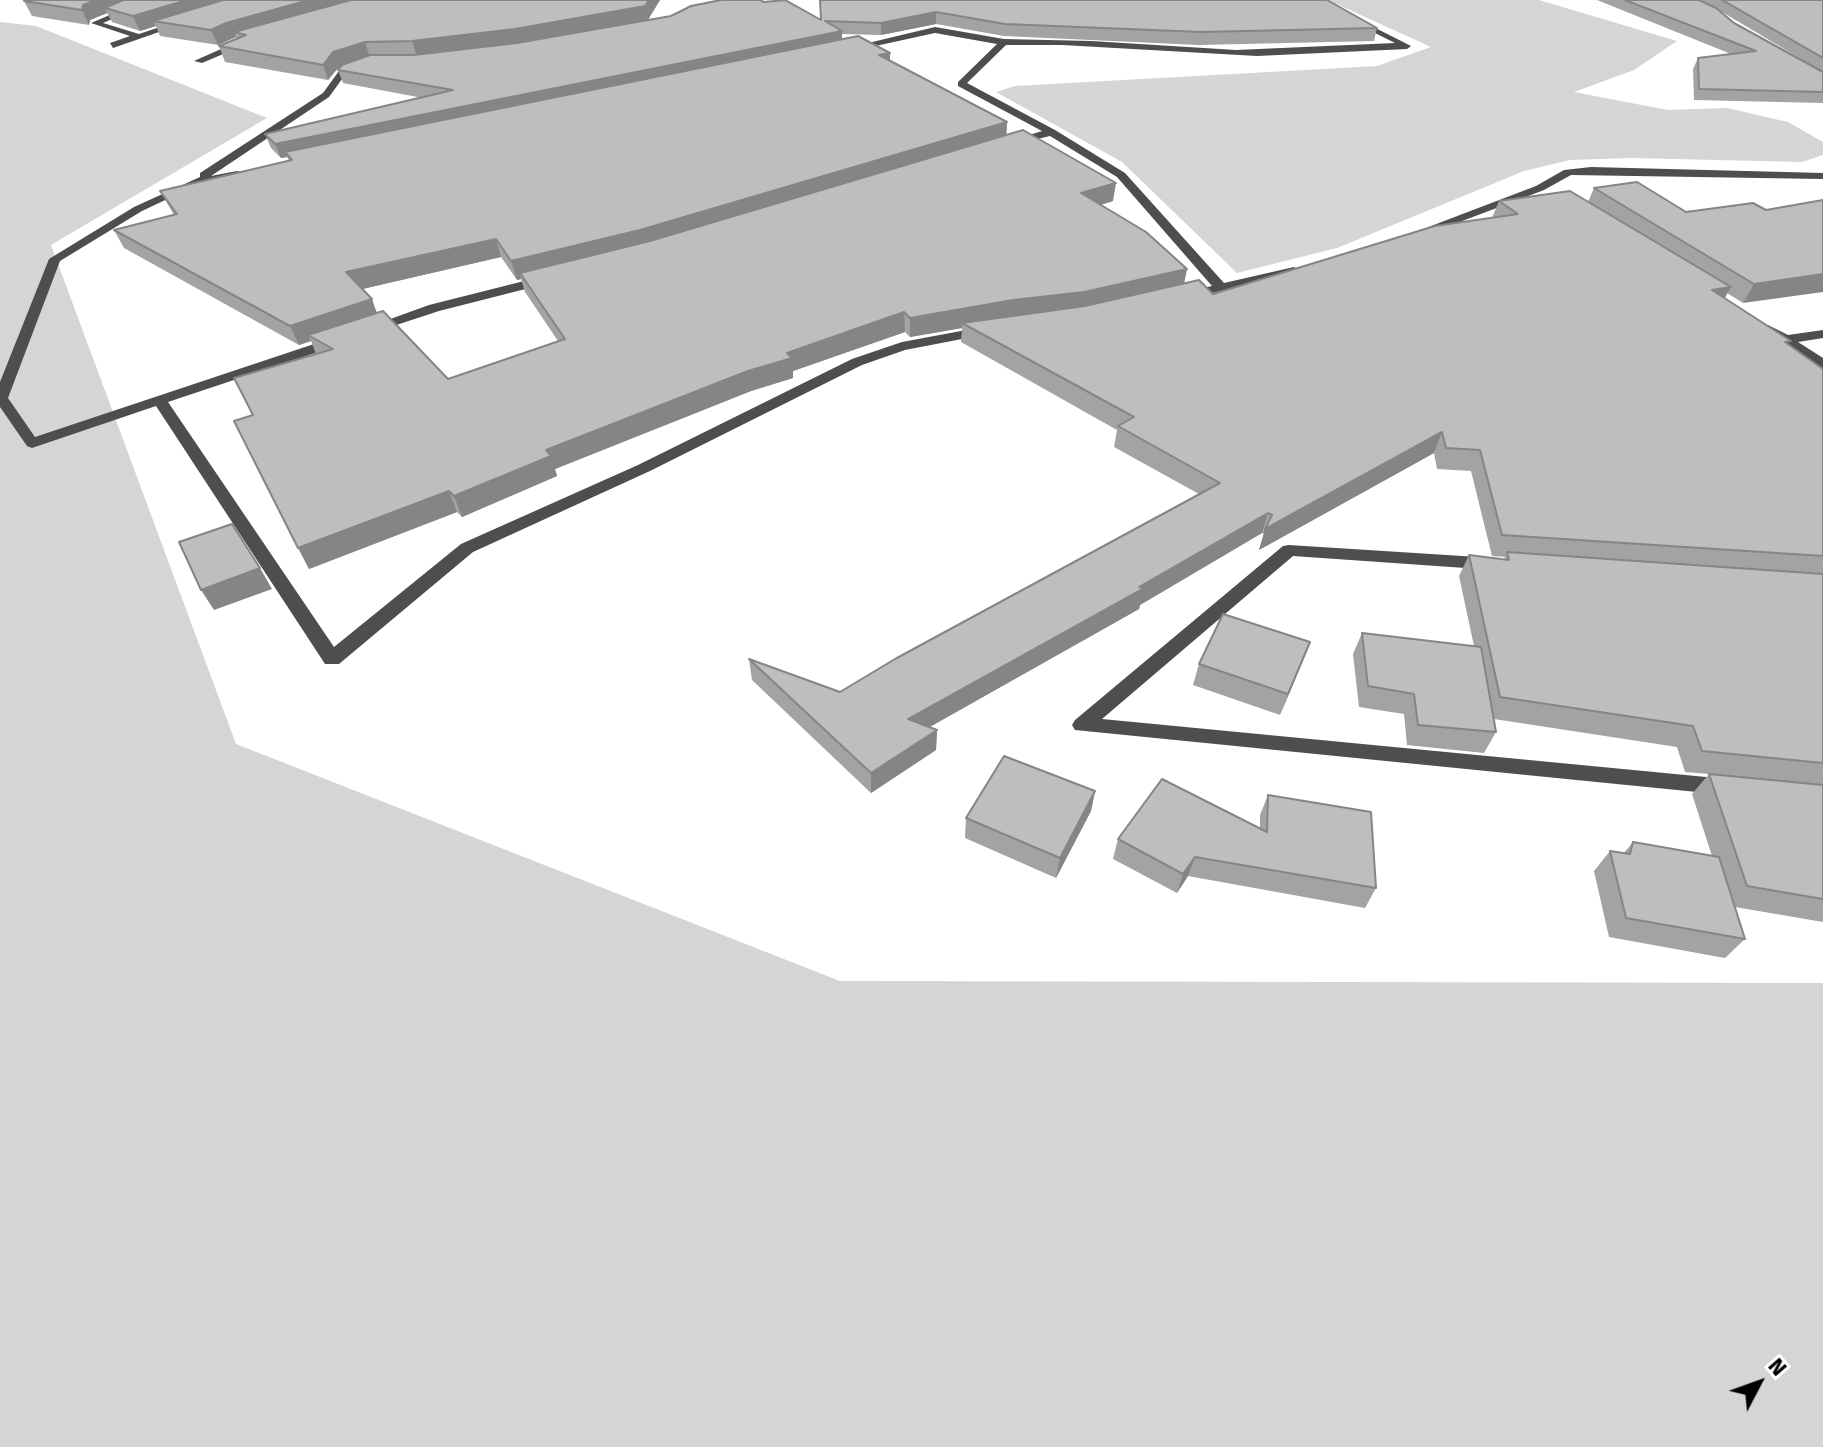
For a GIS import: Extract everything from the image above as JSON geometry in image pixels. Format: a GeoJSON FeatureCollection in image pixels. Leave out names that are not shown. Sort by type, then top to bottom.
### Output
{"type":"FeatureCollection","features":[{"type":"Feature","properties":{"kind":"street"},"geometry":{"type":"LineString","coordinates":[[138,36],[95,23],[152,0]]}},
{"type":"Feature","properties":{"kind":"street"},"geometry":{"type":"LineString","coordinates":[[832,53],[935,30],[1004,42],[1153,46],[1238,53],[1353,45],[1407,46],[1313,0]]}},
{"type":"Feature","properties":{"kind":"street"},"geometry":{"type":"LineString","coordinates":[[113,45],[193,20]]}},
{"type":"Feature","properties":{"kind":"street"},"geometry":{"type":"LineString","coordinates":[[199,61],[250,39]]}},
{"type":"Feature","properties":{"kind":"street"},"geometry":{"type":"LineString","coordinates":[[1004,42],[961,84],[1051,132],[1121,175],[1221,288]]}},
{"type":"Feature","properties":{"kind":"street"},"geometry":{"type":"LineString","coordinates":[[373,62],[342,73],[326,95],[194,182],[138,209],[55,259],[1,398],[32,443],[434,308],[556,277]]}},
{"type":"Feature","properties":{"kind":"street"},"geometry":{"type":"LineString","coordinates":[[991,150],[1051,132]]}},
{"type":"Feature","properties":{"kind":"street"},"geometry":{"type":"LineString","coordinates":[[194,182],[251,172]]}},
{"type":"Feature","properties":{"kind":"street"},"geometry":{"type":"LineString","coordinates":[[1397,241],[1546,192],[1568,172],[1823,176]]}},
{"type":"Feature","properties":{"kind":"street"},"geometry":{"type":"LineString","coordinates":[[1175,298],[1303,269]]}},
{"type":"Feature","properties":{"kind":"street"},"geometry":{"type":"LineString","coordinates":[[1759,324],[1823,364]]}},
{"type":"Feature","properties":{"kind":"street"},"geometry":{"type":"LineString","coordinates":[[160,401],[332,659],[467,548],[644,468],[857,362],[902,346],[999,328]]}},
{"type":"Feature","properties":{"kind":"street"},"geometry":{"type":"LineString","coordinates":[[1785,340],[1823,334]]}},
{"type":"Feature","properties":{"kind":"street"},"geometry":{"type":"LineString","coordinates":[[1509,565],[1289,550],[1082,725],[1744,788]]}},
{"type":"Feature","properties":{"kind":"shaded area"},"geometry":{"type":"Polygon","coordinates":[[[1328,0],[1539,0],[1677,41],[1634,70],[1574,92],[1668,110],[1727,108],[1788,122],[1823,142],[1823,155],[1802,162],[1631,158],[1570,160],[1524,171],[1337,248],[1237,273],[1122,162],[996,92],[1015,86],[1377,66],[1431,47],[1328,0]]]}},
{"type":"Feature","properties":{"kind":"shaded area"},"geometry":{"type":"Polygon","coordinates":[[[0,22],[36,26],[267,118],[51,245],[236,744],[840,981],[1823,983],[1823,1447],[0,1447],[0,22]]]}},
{"type":"Feature","properties":{"kind":"building"},"geometry":{"type":"Polygon","coordinates":[[[96,0],[83,5],[82,10],[24,1],[96,0]]]}},
{"type":"Feature","properties":{"kind":"building"},"geometry":{"type":"Polygon","coordinates":[[[123,0],[187,0],[133,16],[105,8],[123,0]]]}},
{"type":"Feature","properties":{"kind":"building"},"geometry":{"type":"Polygon","coordinates":[[[223,0],[309,0],[211,30],[153,21],[223,0]]]}},
{"type":"Feature","properties":{"kind":"building"},"geometry":{"type":"Polygon","coordinates":[[[351,0],[649,0],[645,6],[515,29],[412,41],[365,42],[333,52],[323,65],[219,46],[246,35],[234,32],[351,0]]]}},
{"type":"Feature","properties":{"kind":"building"},"geometry":{"type":"Polygon","coordinates":[[[721,0],[785,0],[821,20],[820,0],[1327,0],[1377,28],[1201,32],[1005,24],[936,12],[881,23],[825,21],[842,31],[275,144],[265,134],[453,90],[338,70],[342,65],[370,55],[414,55],[517,43],[671,16],[691,6],[721,0]]]}},
{"type":"Feature","properties":{"kind":"building"},"geometry":{"type":"Polygon","coordinates":[[[1625,0],[1699,0],[1823,72],[1823,92],[1699,89],[1698,58],[1756,51],[1625,0]]]}},
{"type":"Feature","properties":{"kind":"building"},"geometry":{"type":"Polygon","coordinates":[[[1722,0],[1823,0],[1823,58],[1722,0]]]}},
{"type":"Feature","properties":{"kind":"building"},"geometry":{"type":"Polygon","coordinates":[[[858,36],[890,53],[879,55],[1007,122],[640,230],[511,261],[496,239],[346,272],[372,299],[290,326],[114,230],[177,214],[160,191],[292,160],[285,152],[858,36]]]}},
{"type":"Feature","properties":{"kind":"building"},"geometry":{"type":"Polygon","coordinates":[[[1023,130],[1116,183],[1081,193],[1146,232],[1187,269],[1084,292],[1013,300],[910,318],[904,312],[787,353],[792,358],[748,371],[546,450],[551,456],[454,496],[449,491],[298,548],[234,421],[253,415],[234,378],[333,349],[308,335],[383,311],[448,379],[565,339],[520,273],[650,241],[1023,130]]]}},
{"type":"Feature","properties":{"kind":"building"},"geometry":{"type":"Polygon","coordinates":[[[1637,182],[1686,212],[1753,203],[1766,210],[1823,200],[1823,274],[1754,284],[1594,188],[1637,182]]]}},
{"type":"Feature","properties":{"kind":"building"},"geometry":{"type":"Polygon","coordinates":[[[1570,191],[1731,287],[1712,290],[1791,341],[1785,342],[1823,369],[1823,556],[1502,535],[1480,450],[1446,448],[1442,432],[1265,529],[1272,515],[1268,513],[1139,587],[1144,588],[908,719],[937,730],[871,773],[749,659],[840,692],[895,659],[1220,483],[1118,426],[1134,417],[962,323],[1085,306],[1199,280],[1213,294],[1435,226],[1518,214],[1499,201],[1570,191]]]}},
{"type":"Feature","properties":{"kind":"building"},"geometry":{"type":"Polygon","coordinates":[[[232,524],[260,568],[201,590],[179,542],[232,524]]]}},
{"type":"Feature","properties":{"kind":"building"},"geometry":{"type":"Polygon","coordinates":[[[1507,552],[1823,574],[1823,763],[1702,751],[1693,726],[1500,697],[1469,555],[1509,560],[1507,552]]]}},
{"type":"Feature","properties":{"kind":"building"},"geometry":{"type":"Polygon","coordinates":[[[1223,614],[1310,642],[1288,694],[1199,664],[1223,614]]]}},
{"type":"Feature","properties":{"kind":"building"},"geometry":{"type":"Polygon","coordinates":[[[1362,633],[1481,647],[1496,732],[1418,725],[1414,694],[1368,686],[1362,633]]]}},
{"type":"Feature","properties":{"kind":"building"},"geometry":{"type":"Polygon","coordinates":[[[1004,756],[1095,791],[1060,858],[966,818],[1004,756]]]}},
{"type":"Feature","properties":{"kind":"building"},"geometry":{"type":"Polygon","coordinates":[[[1709,774],[1823,785],[1823,899],[1747,886],[1709,774]]]}},
{"type":"Feature","properties":{"kind":"building"},"geometry":{"type":"Polygon","coordinates":[[[1162,779],[1267,832],[1268,795],[1371,812],[1376,888],[1195,857],[1183,874],[1118,839],[1162,779]]]}},
{"type":"Feature","properties":{"kind":"building"},"geometry":{"type":"Polygon","coordinates":[[[1633,842],[1719,857],[1745,939],[1626,918],[1610,851],[1630,854],[1633,842]]]}}]}
